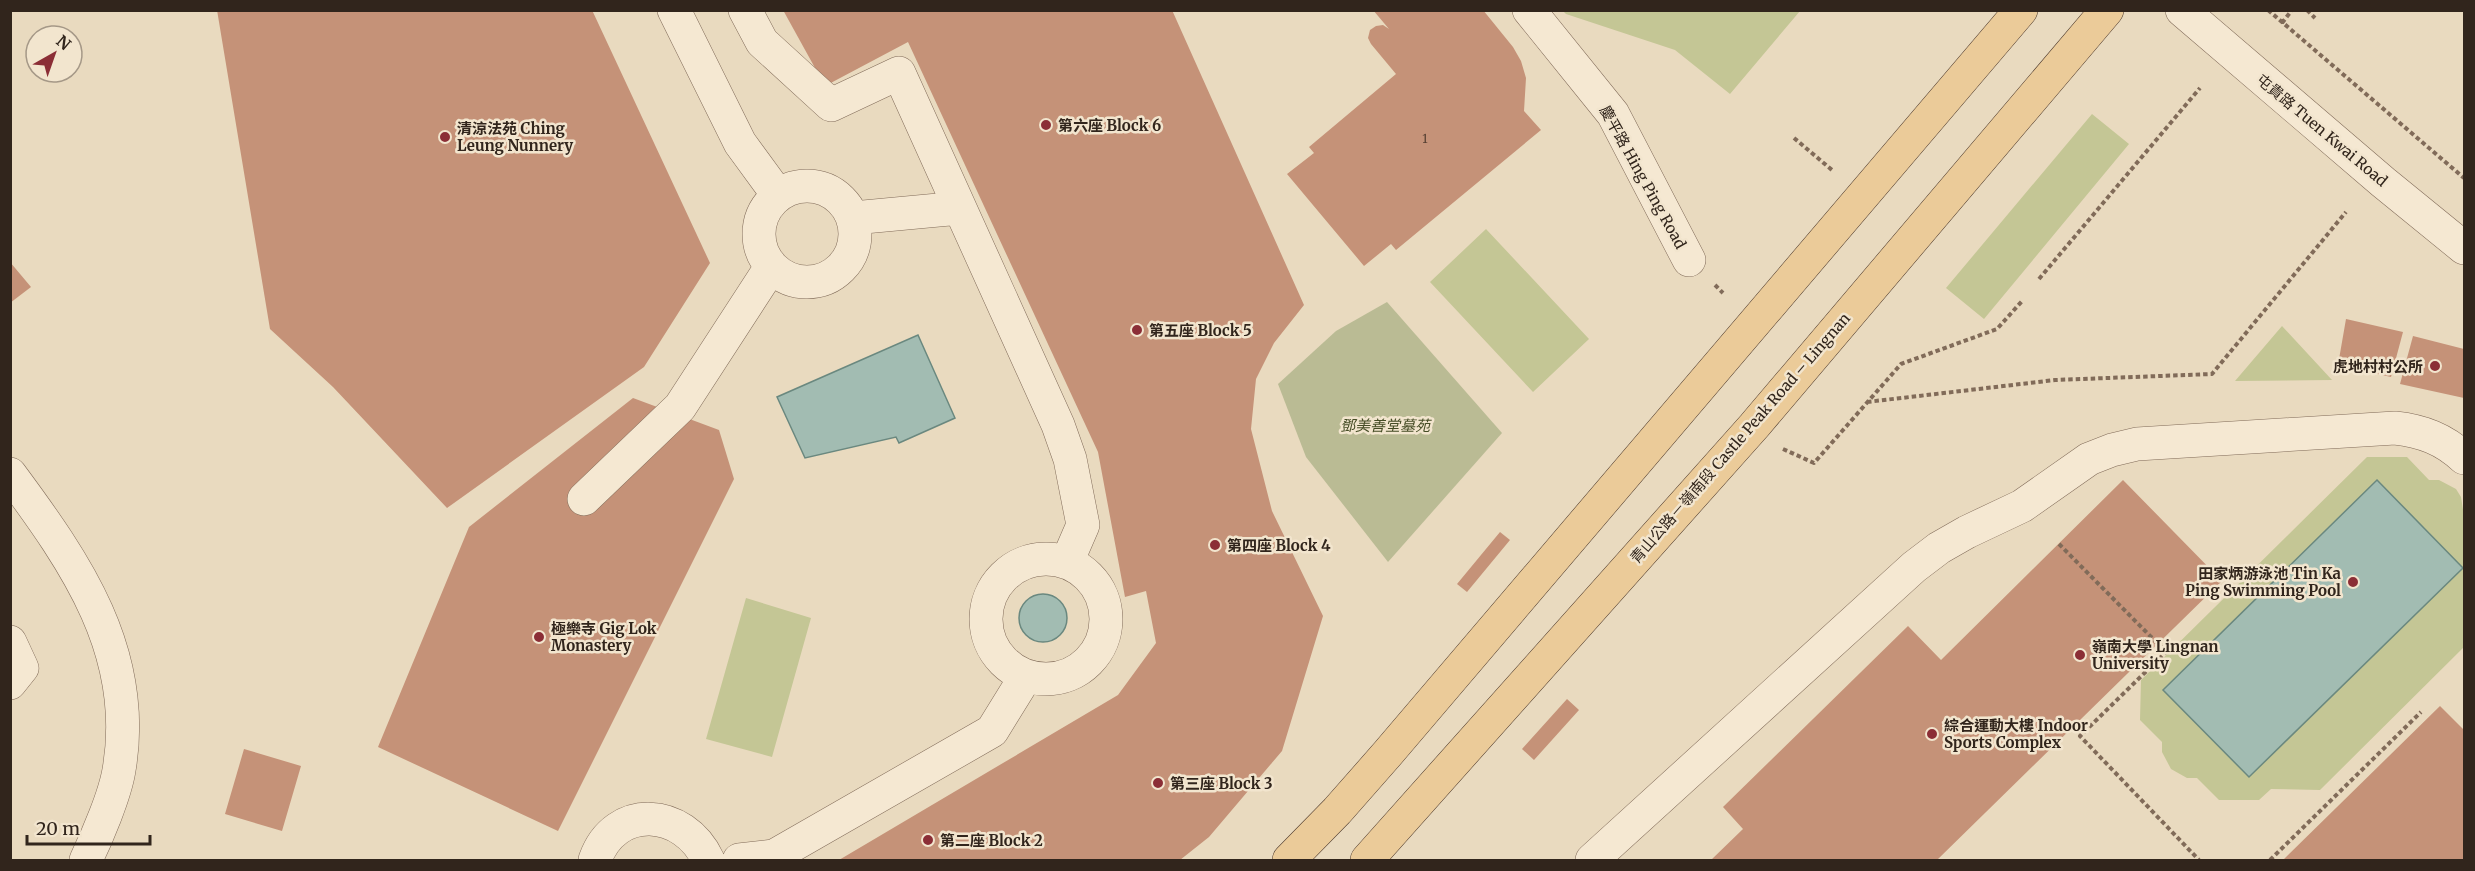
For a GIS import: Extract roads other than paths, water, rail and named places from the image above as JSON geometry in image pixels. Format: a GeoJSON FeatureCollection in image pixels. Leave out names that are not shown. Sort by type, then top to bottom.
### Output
{"type":"FeatureCollection","features":[{"type":"Feature","properties":{"kind":"main road"},"geometry":{"type":"LineString","coordinates":[[1289,861],[1388,753],[2021,10]]}},
{"type":"Feature","properties":{"kind":"main road","name":"青山公路－嶺南段 Castle Peak Road – Lingnan"},"geometry":{"type":"LineString","coordinates":[[1367,861],[1754,426],[2107,10]]}},
{"type":"Feature","properties":{"kind":"street"},"geometry":{"type":"LineString","coordinates":[[674,10],[741,144],[778,195]]}},
{"type":"Feature","properties":{"kind":"street"},"geometry":{"type":"LineString","coordinates":[[745,10],[762,42],[831,105],[899,73],[1058,425],[1070,459],[1083,525],[1067,562]]}},
{"type":"Feature","properties":{"kind":"street","name":"慶平路 Hing Ping Road"},"geometry":{"type":"LineString","coordinates":[[1529,10],[1613,114],[1689,260]]}},
{"type":"Feature","properties":{"kind":"street","name":"屯貴路 Tuen Kwai Road"},"geometry":{"type":"LineString","coordinates":[[2182,10],[2383,182],[2464,248]]}},
{"type":"Feature","properties":{"kind":"street"},"geometry":{"type":"LineString","coordinates":[[806,185],[835,194],[846,205],[853,218],[855,234],[852,251],[845,265],[832,276],[817,281],[800,281],[785,276],[771,267],[763,254],[759,238],[760,222],[766,207],[778,195],[791,188],[806,185]]}},
{"type":"Feature","properties":{"kind":"street"},"geometry":{"type":"LineString","coordinates":[[853,218],[960,208]]}},
{"type":"Feature","properties":{"kind":"street"},"geometry":{"type":"LineString","coordinates":[[584,499],[680,407],[771,267]]}},
{"type":"Feature","properties":{"kind":"street"},"geometry":{"type":"LineString","coordinates":[[1592,861],[1914,567],[1939,548],[1967,532],[2022,507],[2088,459],[2137,444],[2395,428],[2436,437],[2464,458]]}},
{"type":"Feature","properties":{"kind":"street"},"geometry":{"type":"LineString","coordinates":[[10,474],[62,547],[89,592],[102,621],[119,679],[122,740],[119,772],[86,861]]}},
{"type":"Feature","properties":{"kind":"street"},"geometry":{"type":"LineString","coordinates":[[1048,559],[1067,562],[1085,573],[1098,589],[1105,609],[1105,629],[1098,649],[1085,665],[1067,675],[1047,679],[1026,676],[1009,667],[996,653],[988,636],[986,617],[989,598],[998,581],[1012,568],[1029,561],[1048,559]]}},
{"type":"Feature","properties":{"kind":"street"},"geometry":{"type":"LineString","coordinates":[[10,642],[22,668],[10,683]]}},
{"type":"Feature","properties":{"kind":"street"},"geometry":{"type":"LineString","coordinates":[[739,861],[774,856],[992,731],[1026,676]]}},
{"type":"Feature","properties":{"kind":"street"},"geometry":{"type":"LineString","coordinates":[[595,861],[605,842],[619,829],[636,821],[655,819],[673,823],[690,833],[702,847],[708,861]]}},
{"type":"Feature","properties":{"kind":"place","name":"第六座 Block 6"},"geometry":{"type":"Point","coordinates":[1046,125]}},
{"type":"Feature","properties":{"kind":"place","name":"清涼法苑 Ching Leung Nunnery"},"geometry":{"type":"Point","coordinates":[445,137]}},
{"type":"Feature","properties":{"kind":"place","name":"第五座 Block 5"},"geometry":{"type":"Point","coordinates":[1137,330]}},
{"type":"Feature","properties":{"kind":"place","name":"虎地村村公所"},"geometry":{"type":"Point","coordinates":[2435,366]}},
{"type":"Feature","properties":{"kind":"place","name":"第四座 Block 4"},"geometry":{"type":"Point","coordinates":[1215,545]}},
{"type":"Feature","properties":{"kind":"place","name":"田家炳游泳池 Tin Ka Ping Swimming Pool"},"geometry":{"type":"Point","coordinates":[2353,582]}},
{"type":"Feature","properties":{"kind":"place","name":"極樂寺 Gig Lok Monastery"},"geometry":{"type":"Point","coordinates":[539,637]}},
{"type":"Feature","properties":{"kind":"place","name":"嶺南大學 Lingnan University"},"geometry":{"type":"Point","coordinates":[2080,655]}},
{"type":"Feature","properties":{"kind":"place","name":"綜合運動大樓 Indoor Sports Complex"},"geometry":{"type":"Point","coordinates":[1932,734]}},
{"type":"Feature","properties":{"kind":"place","name":"第三座 Block 3"},"geometry":{"type":"Point","coordinates":[1158,783]}},
{"type":"Feature","properties":{"kind":"place","name":"第二座 Block 2"},"geometry":{"type":"Point","coordinates":[928,840]}},
{"type":"Feature","properties":{"kind":"park label","name":"鄧美善堂墓苑"},"geometry":{"type":"Point","coordinates":[1385,425]}}]}
